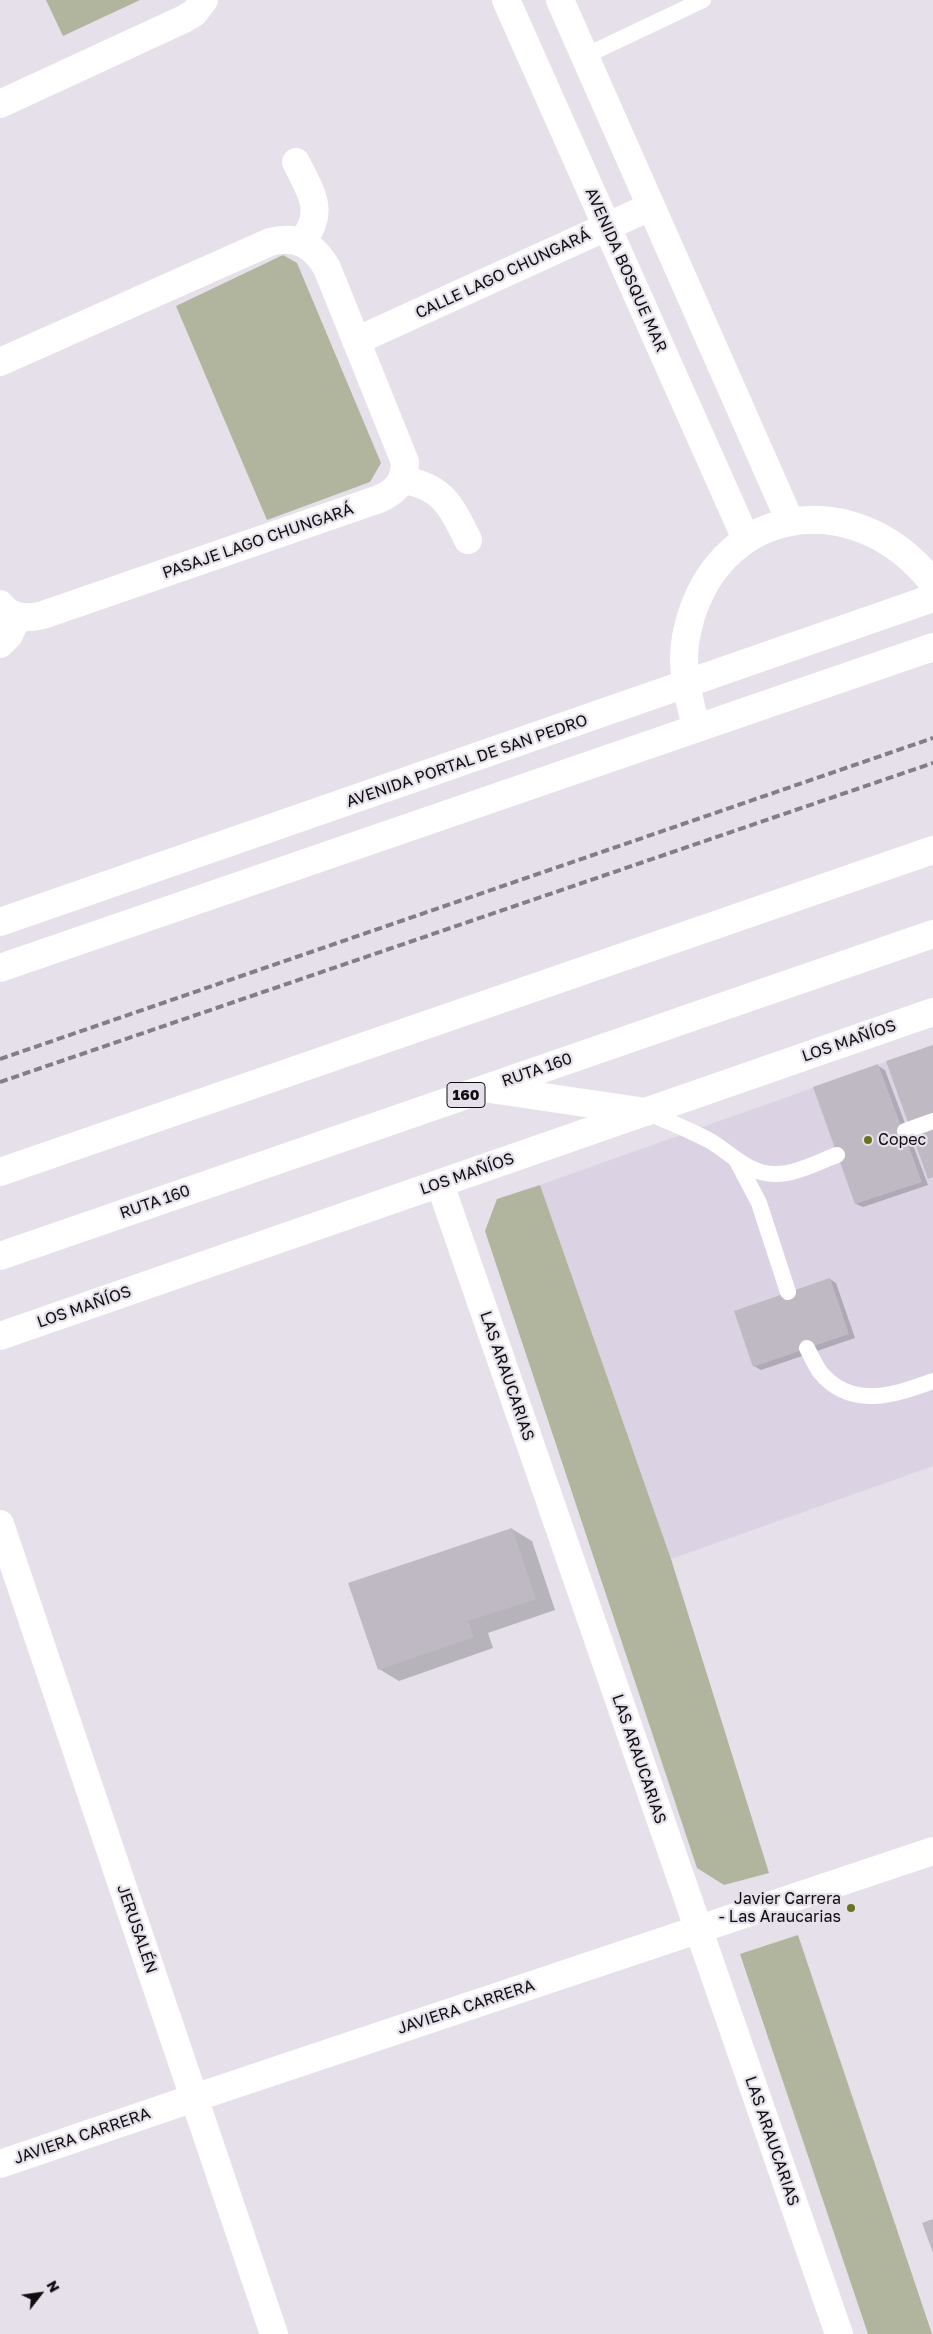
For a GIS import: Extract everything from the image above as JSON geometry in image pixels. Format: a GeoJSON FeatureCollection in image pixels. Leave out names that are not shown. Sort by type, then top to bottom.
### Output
{"type":"FeatureCollection","features":[{"type":"Feature","properties":{"kind":"main road"},"geometry":{"type":"LineString","coordinates":[[0,104],[184,19],[194,13],[204,0]]}},
{"type":"Feature","properties":{"kind":"main road","name":"AVENIDA BOSQUE MAR"},"geometry":{"type":"LineString","coordinates":[[506,0],[746,539]]}},
{"type":"Feature","properties":{"kind":"main road"},"geometry":{"type":"LineString","coordinates":[[560,0],[790,521]]}},
{"type":"Feature","properties":{"kind":"main road"},"geometry":{"type":"LineString","coordinates":[[296,162],[314,200],[316,210],[313,226],[302,242]]}},
{"type":"Feature","properties":{"kind":"main road","name":"CALLE LAGO CHUNGARÁ"},"geometry":{"type":"LineString","coordinates":[[356,341],[650,207]]}},
{"type":"Feature","properties":{"kind":"main road"},"geometry":{"type":"LineString","coordinates":[[0,362],[270,242],[281,239],[302,242],[313,248],[327,268],[403,453],[405,471],[402,480],[430,487],[445,499],[468,540]]}},
{"type":"Feature","properties":{"kind":"main road","name":"PASAJE LAGO CHUNGARÁ"},"geometry":{"type":"LineString","coordinates":[[0,644],[9,634],[8,610],[30,618],[43,615],[379,498],[393,492],[402,480]]}},
{"type":"Feature","properties":{"kind":"main road"},"geometry":{"type":"LineString","coordinates":[[696,727],[686,685],[684,657],[686,638],[697,602],[709,578],[726,557],[746,539],[770,526],[790,521],[834,521],[855,526],[875,534],[901,550],[933,583]]}},
{"type":"Feature","properties":{"kind":"main road","name":"AVENIDA PORTAL DE SAN PEDRO"},"geometry":{"type":"LineString","coordinates":[[0,922],[933,598]]}},
{"type":"Feature","properties":{"kind":"main road"},"geometry":{"type":"LineString","coordinates":[[0,968],[933,647]]}},
{"type":"Feature","properties":{"kind":"main road"},"geometry":{"type":"LineString","coordinates":[[0,1172],[933,850]]}},
{"type":"Feature","properties":{"kind":"main road","name":"RUTA 160"},"geometry":{"type":"LineString","coordinates":[[0,1256],[933,934]]}},
{"type":"Feature","properties":{"kind":"main road","name":"LOS MAÑÍOS"},"geometry":{"type":"LineString","coordinates":[[0,1336],[933,1012]]}},
{"type":"Feature","properties":{"kind":"main road"},"geometry":{"type":"LineString","coordinates":[[486,1088],[646,1112]]}},
{"type":"Feature","properties":{"kind":"main road","name":"LAS ARAUCARIAS"},"geometry":{"type":"LineString","coordinates":[[440,1184],[839,2334]]}},
{"type":"Feature","properties":{"kind":"main road","name":"JERUSALÉN"},"geometry":{"type":"LineString","coordinates":[[0,1524],[274,2334]]}},
{"type":"Feature","properties":{"kind":"main road","name":"JAVIERA CARRERA"},"geometry":{"type":"LineString","coordinates":[[2,2162],[933,1851]]}},
{"type":"Feature","properties":{"kind":"lane"},"geometry":{"type":"LineString","coordinates":[[585,56],[703,0]]}},
{"type":"Feature","properties":{"kind":"lane"},"geometry":{"type":"LineString","coordinates":[[646,1112],[686,1129],[714,1144],[748,1168],[776,1174],[790,1172],[837,1155]]}},
{"type":"Feature","properties":{"kind":"lane"},"geometry":{"type":"LineString","coordinates":[[905,1132],[933,1122]]}},
{"type":"Feature","properties":{"kind":"lane"},"geometry":{"type":"LineString","coordinates":[[736,1160],[759,1203],[788,1292]]}},
{"type":"Feature","properties":{"kind":"lane"},"geometry":{"type":"LineString","coordinates":[[807,1348],[819,1371],[828,1380],[840,1389],[855,1394],[870,1397],[885,1396],[933,1380]]}},
{"type":"Feature","properties":{"kind":"shaded area"},"geometry":{"type":"Polygon","coordinates":[[[933,1045],[933,1466],[671,1559],[540,1185],[933,1045]]]}},
{"type":"Feature","properties":{"kind":"green space"},"geometry":{"type":"Polygon","coordinates":[[[46,0],[140,0],[63,36],[46,0]]]}},
{"type":"Feature","properties":{"kind":"green space"},"geometry":{"type":"Polygon","coordinates":[[[283,255],[297,263],[381,463],[370,482],[267,520],[176,306],[283,255]]]}},
{"type":"Feature","properties":{"kind":"green space"},"geometry":{"type":"Polygon","coordinates":[[[540,1185],[671,1559],[769,1873],[724,1885],[697,1868],[485,1231],[497,1199],[540,1185]]]}},
{"type":"Feature","properties":{"kind":"green space"},"geometry":{"type":"Polygon","coordinates":[[[798,1935],[932,2334],[868,2334],[740,1954],[798,1935]]]}},
{"type":"Feature","properties":{"kind":"building"},"geometry":{"type":"Polygon","coordinates":[[[933,1045],[933,1177],[928,1179],[886,1061],[933,1045]]]}},
{"type":"Feature","properties":{"kind":"building"},"geometry":{"type":"Polygon","coordinates":[[[878,1064],[922,1182],[855,1204],[813,1087],[878,1064]]]}},
{"type":"Feature","properties":{"kind":"building"},"geometry":{"type":"Polygon","coordinates":[[[830,1278],[849,1334],[753,1367],[734,1311],[830,1278]]]}},
{"type":"Feature","properties":{"kind":"building"},"geometry":{"type":"Polygon","coordinates":[[[512,1528],[536,1599],[468,1621],[474,1637],[378,1670],[348,1583],[512,1528]]]}},
{"type":"Feature","properties":{"kind":"building"},"geometry":{"type":"Polygon","coordinates":[[[933,2219],[933,2253],[922,2223],[933,2219]]]}},
{"type":"Feature","properties":{"kind":"railway"},"geometry":{"type":"LineString","coordinates":[[0,1059],[933,738]]}},
{"type":"Feature","properties":{"kind":"railway"},"geometry":{"type":"LineString","coordinates":[[0,1082],[933,763]]}},
{"type":"Feature","properties":{"kind":"place","name":"Copec"},"geometry":{"type":"Point","coordinates":[868,1140]}},
{"type":"Feature","properties":{"kind":"place","name":"Javier Carrera - Las Araucarias"},"geometry":{"type":"Point","coordinates":[851,1908]}}]}
